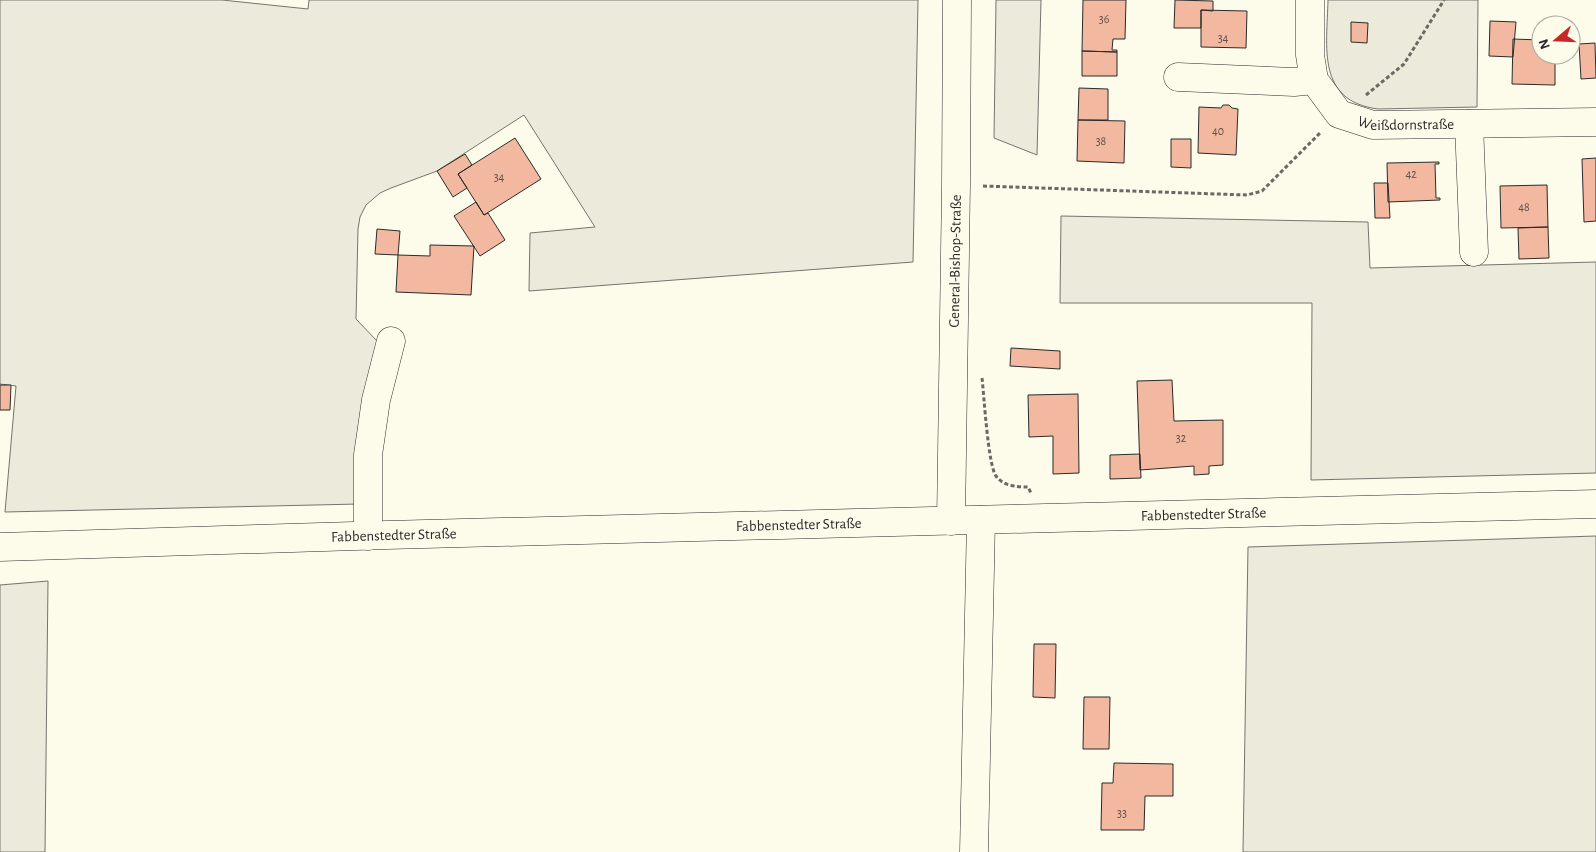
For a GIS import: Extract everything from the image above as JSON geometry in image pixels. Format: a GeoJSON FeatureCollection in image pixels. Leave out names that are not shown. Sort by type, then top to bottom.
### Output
{"type":"FeatureCollection","features":[{"type":"Feature","properties":{"kind":"street","name":"General-Bishop-Straße"},"geometry":{"type":"LineString","coordinates":[[951,521],[957,0]]}},
{"type":"Feature","properties":{"kind":"street","name":"Weißdornstraße"},"geometry":{"type":"LineString","coordinates":[[1310,0],[1310,55],[1314,80],[1339,114],[1373,125],[1596,122]]}},
{"type":"Feature","properties":{"kind":"street"},"geometry":{"type":"LineString","coordinates":[[1178,77],[1294,82],[1314,80]]}},
{"type":"Feature","properties":{"kind":"street"},"geometry":{"type":"LineString","coordinates":[[1470,124],[1474,252]]}},
{"type":"Feature","properties":{"kind":"street"},"geometry":{"type":"LineString","coordinates":[[368,536],[368,455],[376,400],[390,341]]}},
{"type":"Feature","properties":{"kind":"street","name":"Fabbenstedter Straße"},"geometry":{"type":"LineString","coordinates":[[0,547],[1596,504]]}},
{"type":"Feature","properties":{"kind":"street"},"geometry":{"type":"LineString","coordinates":[[974,852],[982,520]]}},
{"type":"Feature","properties":{"kind":"path"},"geometry":{"type":"LineString","coordinates":[[956,185],[1247,194],[1262,191],[1339,114],[1376,88],[1404,64],[1444,0]]}},
{"type":"Feature","properties":{"kind":"path"},"geometry":{"type":"LineString","coordinates":[[983,196],[984,176]]}},
{"type":"Feature","properties":{"kind":"path"},"geometry":{"type":"LineString","coordinates":[[982,376],[990,456],[996,476],[1011,486],[1028,487],[1031,491],[1032,518]]}},
{"type":"Feature","properties":{"kind":"shaded area"},"geometry":{"type":"Polygon","coordinates":[[[0,0],[222,0],[308,9],[309,0],[918,0],[913,262],[529,291],[530,233],[595,227],[524,115],[437,171],[380,193],[366,205],[360,217],[358,229],[356,319],[378,342],[359,504],[5,512],[16,386],[0,384],[0,0]]]}},
{"type":"Feature","properties":{"kind":"shaded area"},"geometry":{"type":"Polygon","coordinates":[[[996,0],[1041,0],[1037,155],[994,138],[996,0]]]}},
{"type":"Feature","properties":{"kind":"shaded area"},"geometry":{"type":"Polygon","coordinates":[[[1328,0],[1478,0],[1477,107],[1378,109],[1358,104],[1344,95],[1335,83],[1329,69],[1327,53],[1328,0]]]}},
{"type":"Feature","properties":{"kind":"shaded area"},"geometry":{"type":"Polygon","coordinates":[[[1061,216],[1368,222],[1370,268],[1596,262],[1596,473],[1311,480],[1312,303],[1060,303],[1061,216]]]}},
{"type":"Feature","properties":{"kind":"shaded area"},"geometry":{"type":"Polygon","coordinates":[[[1596,536],[1596,852],[1243,852],[1248,547],[1596,536]]]}},
{"type":"Feature","properties":{"kind":"shaded area"},"geometry":{"type":"Polygon","coordinates":[[[48,581],[45,852],[0,852],[0,585],[48,581]]]}},
{"type":"Feature","properties":{"kind":"building"},"geometry":{"type":"Polygon","coordinates":[[[1083,0],[1126,0],[1125,39],[1113,39],[1112,50],[1117,50],[1117,52],[1082,51],[1083,0]]]}},
{"type":"Feature","properties":{"kind":"building"},"geometry":{"type":"Polygon","coordinates":[[[1175,0],[1213,1],[1213,11],[1201,10],[1201,28],[1174,28],[1175,0]]]}},
{"type":"Feature","properties":{"kind":"building"},"geometry":{"type":"Polygon","coordinates":[[[1201,10],[1247,11],[1246,48],[1201,47],[1201,10]]]}},
{"type":"Feature","properties":{"kind":"building"},"geometry":{"type":"Polygon","coordinates":[[[1490,21],[1516,22],[1513,57],[1489,56],[1490,21]]]}},
{"type":"Feature","properties":{"kind":"building"},"geometry":{"type":"Polygon","coordinates":[[[1351,22],[1368,23],[1367,43],[1351,42],[1351,22]]]}},
{"type":"Feature","properties":{"kind":"building"},"geometry":{"type":"Polygon","coordinates":[[[1513,39],[1531,40],[1531,65],[1555,65],[1555,85],[1512,84],[1513,39]]]}},
{"type":"Feature","properties":{"kind":"building"},"geometry":{"type":"Polygon","coordinates":[[[1595,43],[1596,78],[1581,79],[1581,44],[1595,43]]]}},
{"type":"Feature","properties":{"kind":"building"},"geometry":{"type":"Polygon","coordinates":[[[1082,51],[1117,52],[1117,76],[1082,76],[1082,51]]]}},
{"type":"Feature","properties":{"kind":"building"},"geometry":{"type":"Polygon","coordinates":[[[1079,88],[1108,89],[1108,120],[1078,120],[1079,88]]]}},
{"type":"Feature","properties":{"kind":"building"},"geometry":{"type":"Polygon","coordinates":[[[1223,105],[1229,105],[1232,108],[1238,109],[1236,155],[1198,153],[1199,107],[1221,108],[1223,105]]]}},
{"type":"Feature","properties":{"kind":"building"},"geometry":{"type":"Polygon","coordinates":[[[1078,120],[1125,121],[1124,163],[1077,161],[1078,120]]]}},
{"type":"Feature","properties":{"kind":"building"},"geometry":{"type":"Polygon","coordinates":[[[515,138],[541,179],[484,215],[458,174],[515,138]]]}},
{"type":"Feature","properties":{"kind":"building"},"geometry":{"type":"Polygon","coordinates":[[[1171,139],[1191,139],[1191,168],[1171,167],[1171,139]]]}},
{"type":"Feature","properties":{"kind":"building"},"geometry":{"type":"Polygon","coordinates":[[[465,154],[472,165],[458,174],[467,188],[453,197],[437,171],[465,154]]]}},
{"type":"Feature","properties":{"kind":"building"},"geometry":{"type":"Polygon","coordinates":[[[1596,158],[1596,221],[1584,222],[1582,159],[1596,158]]]}},
{"type":"Feature","properties":{"kind":"building"},"geometry":{"type":"Polygon","coordinates":[[[1439,162],[1439,164],[1435,164],[1436,198],[1440,198],[1440,200],[1388,202],[1387,163],[1439,162]]]}},
{"type":"Feature","properties":{"kind":"building"},"geometry":{"type":"Polygon","coordinates":[[[1374,183],[1388,183],[1390,218],[1375,218],[1374,183]]]}},
{"type":"Feature","properties":{"kind":"building"},"geometry":{"type":"Polygon","coordinates":[[[1547,185],[1548,227],[1501,228],[1500,186],[1547,185]]]}},
{"type":"Feature","properties":{"kind":"building"},"geometry":{"type":"Polygon","coordinates":[[[476,202],[484,215],[488,213],[505,240],[480,256],[454,216],[476,202]]]}},
{"type":"Feature","properties":{"kind":"building"},"geometry":{"type":"Polygon","coordinates":[[[1548,227],[1549,258],[1519,259],[1518,228],[1548,227]]]}},
{"type":"Feature","properties":{"kind":"building"},"geometry":{"type":"Polygon","coordinates":[[[377,229],[400,231],[398,255],[375,254],[377,229]]]}},
{"type":"Feature","properties":{"kind":"building"},"geometry":{"type":"Polygon","coordinates":[[[430,245],[474,246],[471,295],[396,292],[398,255],[430,256],[430,245]]]}},
{"type":"Feature","properties":{"kind":"building"},"geometry":{"type":"Polygon","coordinates":[[[1011,348],[1060,351],[1060,369],[1010,366],[1011,348]]]}},
{"type":"Feature","properties":{"kind":"building"},"geometry":{"type":"Polygon","coordinates":[[[1172,380],[1174,421],[1223,420],[1223,465],[1209,466],[1209,474],[1194,475],[1194,466],[1140,470],[1137,381],[1172,380]]]}},
{"type":"Feature","properties":{"kind":"building"},"geometry":{"type":"Polygon","coordinates":[[[0,385],[11,385],[10,410],[0,410],[0,385]]]}},
{"type":"Feature","properties":{"kind":"building"},"geometry":{"type":"Polygon","coordinates":[[[1078,394],[1079,473],[1053,474],[1053,436],[1029,437],[1028,395],[1078,394]]]}},
{"type":"Feature","properties":{"kind":"building"},"geometry":{"type":"Polygon","coordinates":[[[1140,454],[1141,478],[1110,479],[1110,455],[1140,454]]]}},
{"type":"Feature","properties":{"kind":"building"},"geometry":{"type":"Polygon","coordinates":[[[1034,644],[1056,644],[1055,698],[1033,697],[1034,644]]]}},
{"type":"Feature","properties":{"kind":"building"},"geometry":{"type":"Polygon","coordinates":[[[1084,697],[1110,697],[1109,749],[1083,749],[1084,697]]]}},
{"type":"Feature","properties":{"kind":"building"},"geometry":{"type":"Polygon","coordinates":[[[1114,763],[1173,764],[1173,796],[1145,796],[1144,830],[1101,830],[1102,783],[1113,783],[1114,763]]]}}]}
